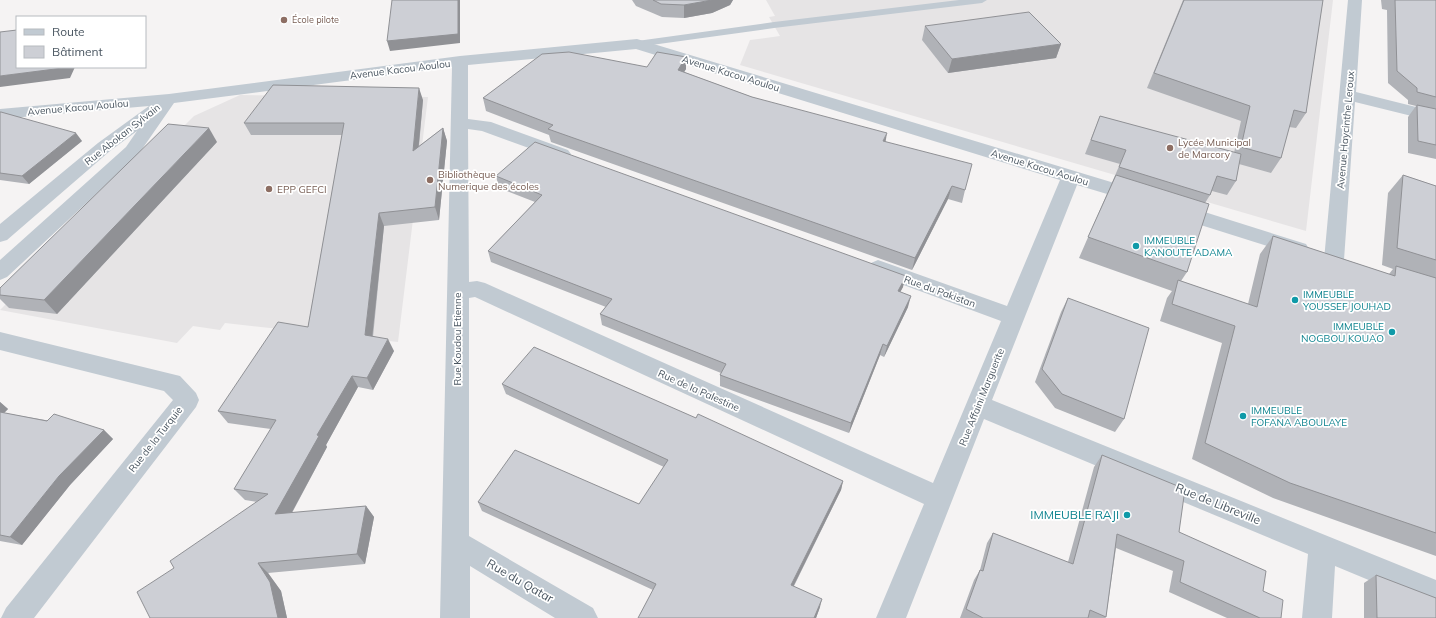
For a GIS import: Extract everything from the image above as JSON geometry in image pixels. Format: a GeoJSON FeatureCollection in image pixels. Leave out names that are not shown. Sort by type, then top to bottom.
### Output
{"type":"FeatureCollection","features":[{"type":"Feature","properties":{"kind":"street","name":"Avenue Haycinthe Leroux"},"geometry":{"type":"LineString","coordinates":[[1329,258],[1348,95],[1355,0]]}},
{"type":"Feature","properties":{"kind":"street","name":"Avenue Kacou Aoulou"},"geometry":{"type":"LineString","coordinates":[[0,114],[169,98],[460,61],[637,44],[1070,176],[1329,258]]}},
{"type":"Feature","properties":{"kind":"street","name":"Rue Koudou Etienne"},"geometry":{"type":"LineString","coordinates":[[455,618],[460,61]]}},
{"type":"Feature","properties":{"kind":"street"},"geometry":{"type":"LineString","coordinates":[[1348,95],[1436,117]]}},
{"type":"Feature","properties":{"kind":"street","name":"Rue Abokan Sylvain"},"geometry":{"type":"LineString","coordinates":[[0,235],[104,146],[169,98]]}},
{"type":"Feature","properties":{"kind":"street","name":"Rue Abokan Sylvain"},"geometry":{"type":"LineString","coordinates":[[0,272],[132,151],[169,98]]}},
{"type":"Feature","properties":{"kind":"street"},"geometry":{"type":"LineString","coordinates":[[459,123],[484,126],[581,161]]}},
{"type":"Feature","properties":{"kind":"street","name":"Rue Affaini Marguerite"},"geometry":{"type":"LineString","coordinates":[[892,618],[1070,176]]}},
{"type":"Feature","properties":{"kind":"street","name":"Rue du Pakistan"},"geometry":{"type":"LineString","coordinates":[[864,263],[1013,317]]}},
{"type":"Feature","properties":{"kind":"street","name":"Rue de la Palestine"},"geometry":{"type":"LineString","coordinates":[[458,292],[477,290],[940,499]]}},
{"type":"Feature","properties":{"kind":"street","name":"Rue de la Turquie"},"geometry":{"type":"LineString","coordinates":[[0,341],[172,383],[187,400],[16,618]]}},
{"type":"Feature","properties":{"kind":"street","name":"Rue de Libreville"},"geometry":{"type":"LineString","coordinates":[[977,405],[1436,594]]}},
{"type":"Feature","properties":{"kind":"street","name":"Rue du Qatar"},"geometry":{"type":"LineString","coordinates":[[456,543],[583,618]]}},
{"type":"Feature","properties":{"kind":"street"},"geometry":{"type":"LineString","coordinates":[[1317,618],[1322,547]]}},
{"type":"Feature","properties":{"kind":"lane"},"geometry":{"type":"LineString","coordinates":[[637,44],[774,25],[982,0]]}},
{"type":"Feature","properties":{"kind":"shaded area","name":"Lycée Municipal de Marcory"},"geometry":{"type":"Polygon","coordinates":[[[766,0],[1333,0],[1306,231],[740,65],[750,40],[780,36],[769,17],[775,16],[766,0]]]}},
{"type":"Feature","properties":{"kind":"shaded area","name":"EPP GEFCI"},"geometry":{"type":"Polygon","coordinates":[[[240,95],[428,97],[398,342],[225,323],[220,330],[193,326],[177,343],[0,310],[194,116],[240,95]]]}},
{"type":"Feature","properties":{"kind":"building"},"geometry":{"type":"Polygon","coordinates":[[[392,0],[458,0],[458,34],[387,41],[392,0]]]}},
{"type":"Feature","properties":{"kind":"building"},"geometry":{"type":"Polygon","coordinates":[[[653,0],[712,0],[684,5],[661,4],[653,0]]]}},
{"type":"Feature","properties":{"kind":"building"},"geometry":{"type":"Polygon","coordinates":[[[1184,0],[1323,0],[1306,113],[1294,110],[1281,158],[1241,147],[1250,106],[1154,73],[1184,0]]]}},
{"type":"Feature","properties":{"kind":"building"},"geometry":{"type":"Polygon","coordinates":[[[1395,0],[1436,0],[1436,97],[1417,92],[1417,88],[1397,71],[1395,0]]]}},
{"type":"Feature","properties":{"kind":"building"},"geometry":{"type":"Polygon","coordinates":[[[1029,12],[1061,44],[952,59],[925,26],[1029,12]]]}},
{"type":"Feature","properties":{"kind":"building"},"geometry":{"type":"Polygon","coordinates":[[[16,30],[16,68],[63,68],[0,76],[0,32],[16,30]]]}},
{"type":"Feature","properties":{"kind":"building"},"geometry":{"type":"Polygon","coordinates":[[[569,52],[647,67],[657,52],[686,57],[678,70],[752,97],[887,133],[883,141],[972,164],[965,190],[952,186],[915,258],[548,129],[553,125],[483,98],[542,54],[569,52]]]}},
{"type":"Feature","properties":{"kind":"building"},"geometry":{"type":"Polygon","coordinates":[[[273,85],[419,88],[413,151],[443,128],[435,207],[379,213],[365,335],[388,339],[367,378],[352,376],[317,435],[319,436],[275,514],[366,506],[357,554],[258,563],[270,582],[278,618],[150,618],[137,592],[174,568],[170,561],[268,494],[234,489],[276,420],[218,411],[278,322],[308,327],[344,123],[244,123],[273,85]]]}},
{"type":"Feature","properties":{"kind":"building"},"geometry":{"type":"Polygon","coordinates":[[[1417,105],[1436,109],[1436,145],[1418,141],[1417,105]]]}},
{"type":"Feature","properties":{"kind":"building"},"geometry":{"type":"Polygon","coordinates":[[[0,112],[76,133],[22,176],[0,173],[0,112]]]}},
{"type":"Feature","properties":{"kind":"building"},"geometry":{"type":"Polygon","coordinates":[[[1100,116],[1241,154],[1236,181],[1217,176],[1210,195],[1119,167],[1126,150],[1091,140],[1100,116]]]}},
{"type":"Feature","properties":{"kind":"building"},"geometry":{"type":"Polygon","coordinates":[[[168,124],[209,128],[44,300],[0,295],[0,288],[168,124]]]}},
{"type":"Feature","properties":{"kind":"building"},"geometry":{"type":"Polygon","coordinates":[[[535,142],[906,276],[898,291],[911,296],[887,346],[883,344],[851,423],[720,375],[726,364],[600,314],[612,299],[488,251],[542,195],[496,176],[535,142]]]}},
{"type":"Feature","properties":{"kind":"building"},"geometry":{"type":"Polygon","coordinates":[[[1116,175],[1209,204],[1187,272],[1088,237],[1116,175]]]}},
{"type":"Feature","properties":{"kind":"building"},"geometry":{"type":"Polygon","coordinates":[[[1403,175],[1436,186],[1436,260],[1397,248],[1403,175]]]}},
{"type":"Feature","properties":{"kind":"building"},"geometry":{"type":"Polygon","coordinates":[[[1273,236],[1395,276],[1396,266],[1436,278],[1436,533],[1290,483],[1205,443],[1235,326],[1172,304],[1178,280],[1257,307],[1273,236]]]}},
{"type":"Feature","properties":{"kind":"building"},"geometry":{"type":"Polygon","coordinates":[[[1068,298],[1149,328],[1124,419],[1062,394],[1042,369],[1068,298]]]}},
{"type":"Feature","properties":{"kind":"building"},"geometry":{"type":"Polygon","coordinates":[[[534,347],[696,418],[698,414],[843,481],[791,585],[822,599],[814,618],[638,618],[656,584],[478,502],[515,450],[639,504],[668,460],[502,384],[534,347]]]}},
{"type":"Feature","properties":{"kind":"building"},"geometry":{"type":"Polygon","coordinates":[[[0,412],[47,421],[54,414],[104,430],[59,476],[10,537],[0,535],[0,412]]]}},
{"type":"Feature","properties":{"kind":"building"},"geometry":{"type":"Polygon","coordinates":[[[1102,455],[1185,489],[1179,532],[1266,571],[1263,591],[1283,600],[1281,618],[1260,618],[1180,582],[1184,561],[1117,534],[1106,617],[1090,610],[1088,618],[983,618],[966,609],[980,570],[983,571],[993,533],[1073,564],[1102,455]]]}},
{"type":"Feature","properties":{"kind":"building"},"geometry":{"type":"Polygon","coordinates":[[[1376,575],[1436,598],[1436,618],[1377,618],[1376,575]]]}},
{"type":"Feature","properties":{"kind":"place","name":"École pilote"},"geometry":{"type":"Point","coordinates":[284,20]}},
{"type":"Feature","properties":{"kind":"place","name":"Lycée Municipal de Marcory"},"geometry":{"type":"Point","coordinates":[1170,148]}},
{"type":"Feature","properties":{"kind":"place","name":"Bibliothèque Numerique des écoles"},"geometry":{"type":"Point","coordinates":[430,180]}},
{"type":"Feature","properties":{"kind":"place","name":"EPP GEFCI"},"geometry":{"type":"Point","coordinates":[269,189]}},
{"type":"Feature","properties":{"kind":"place","name":"IMMEUBLE KANOUTE ADAMA"},"geometry":{"type":"Point","coordinates":[1136,246]}},
{"type":"Feature","properties":{"kind":"place","name":"IMMEUBLE YOUSSEF JOUHAD"},"geometry":{"type":"Point","coordinates":[1295,300]}},
{"type":"Feature","properties":{"kind":"place","name":"IMMEUBLE NOGBOU KOUAO"},"geometry":{"type":"Point","coordinates":[1392,332]}},
{"type":"Feature","properties":{"kind":"place","name":"IMMEUBLE FOFANA ABOULAYE"},"geometry":{"type":"Point","coordinates":[1243,416]}},
{"type":"Feature","properties":{"kind":"place","name":"IMMEUBLE RAJI"},"geometry":{"type":"Point","coordinates":[1127,515]}}]}
